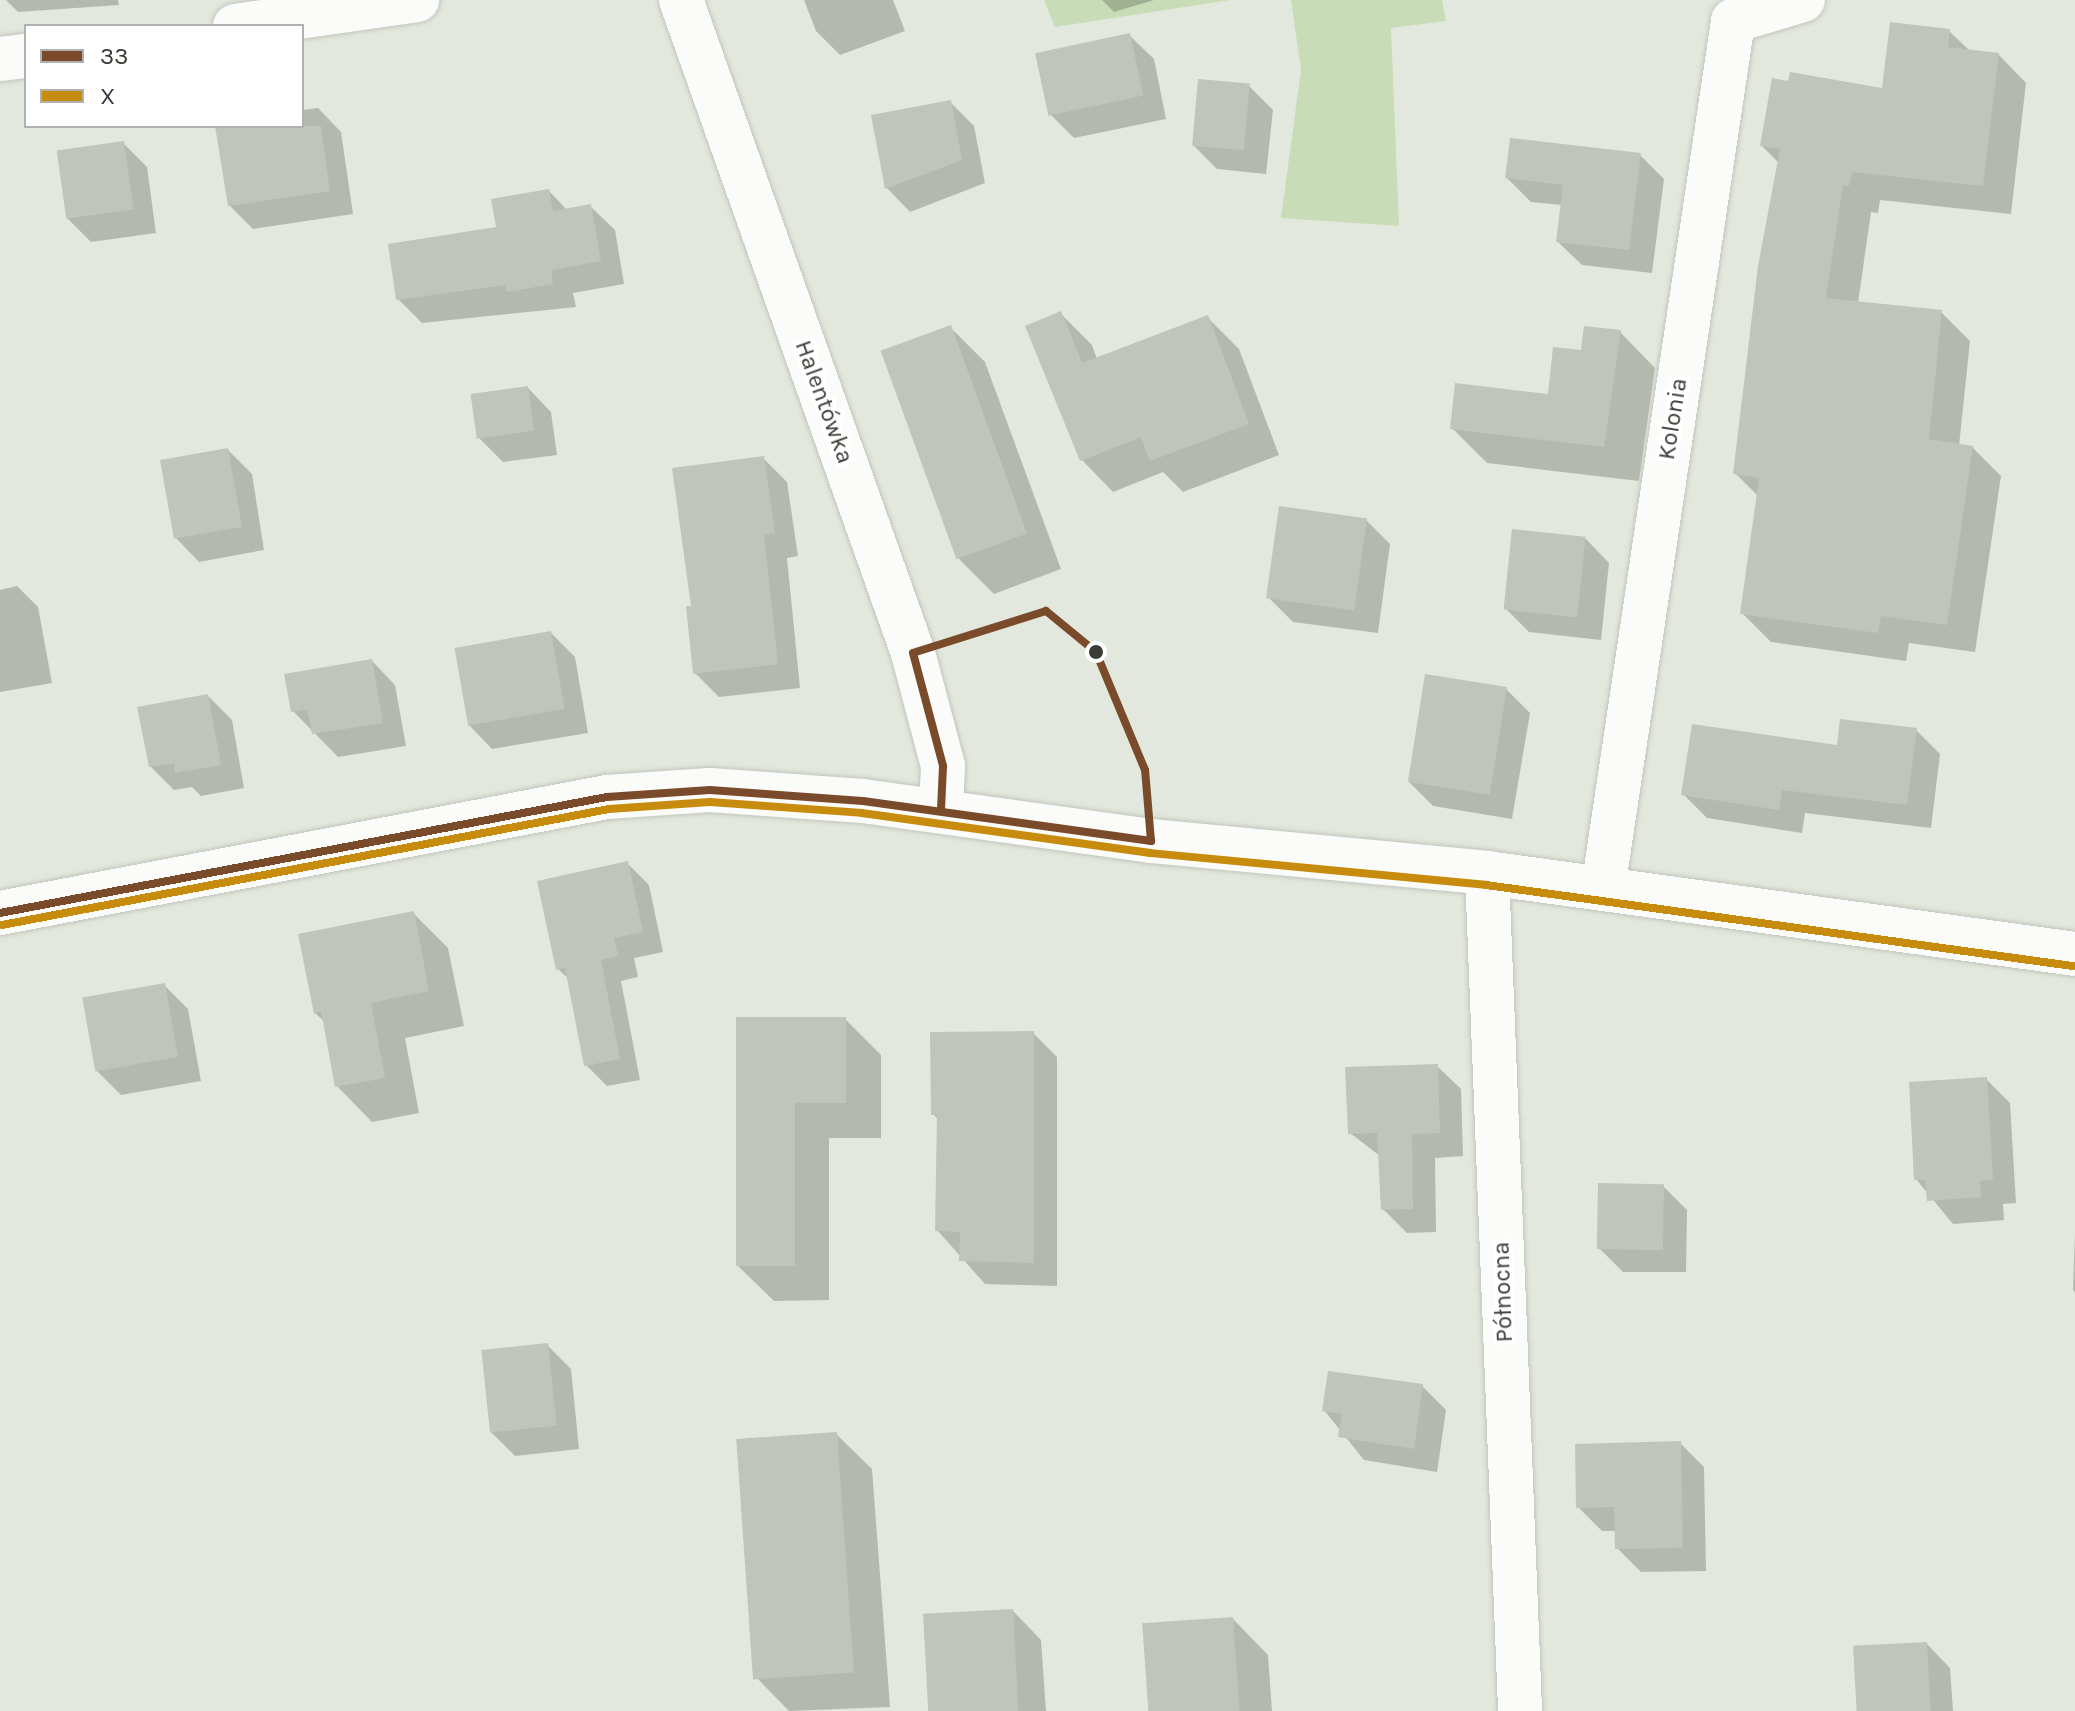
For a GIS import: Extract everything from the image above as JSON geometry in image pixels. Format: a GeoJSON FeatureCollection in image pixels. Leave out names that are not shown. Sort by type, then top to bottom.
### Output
{"type":"FeatureCollection","features":[{"type":"Feature","properties":{"kind":"street"},"geometry":{"type":"LineString","coordinates":[[249,24],[417,0]]}},
{"type":"Feature","properties":{"kind":"street","name":"Halentówka"},"geometry":{"type":"LineString","coordinates":[[681,0],[913,653],[943,766],[941,810]]}},
{"type":"Feature","properties":{"kind":"street","name":"Kolonia"},"geometry":{"type":"LineString","coordinates":[[1603,889],[1733,21],[1803,0]]}},
{"type":"Feature","properties":{"kind":"street"},"geometry":{"type":"LineString","coordinates":[[0,59],[24,56]]}},
{"type":"Feature","properties":{"kind":"street"},"geometry":{"type":"LineString","coordinates":[[0,913],[607,797],[710,790],[941,810],[1151,841],[1487,873],[2075,954]]}},
{"type":"Feature","properties":{"kind":"street","name":"Północna"},"geometry":{"type":"LineString","coordinates":[[1487,873],[1520,1711]]}},
{"type":"Feature","properties":{"kind":"green space"},"geometry":{"type":"Polygon","coordinates":[[[1044,0],[1230,0],[1055,27],[1044,0]]]}},
{"type":"Feature","properties":{"kind":"green space"},"geometry":{"type":"Polygon","coordinates":[[[1291,0],[1442,0],[1446,21],[1391,28],[1399,226],[1281,218],[1301,70],[1291,0]]]}},
{"type":"Feature","properties":{"kind":"building"},"geometry":{"type":"Polygon","coordinates":[[[1890,22],[1950,29],[1948,47],[1999,53],[1983,186],[1852,172],[1849,186],[1843,185],[1826,298],[1942,310],[1929,439],[1973,446],[1947,625],[1881,616],[1878,633],[1740,614],[1759,478],[1733,474],[1758,266],[1780,149],[1760,146],[1772,78],[1788,81],[1790,72],[1882,88],[1890,22]]]}},
{"type":"Feature","properties":{"kind":"building"},"geometry":{"type":"Polygon","coordinates":[[[1130,33],[1143,96],[1048,116],[1035,53],[1130,33]]]}},
{"type":"Feature","properties":{"kind":"building"},"geometry":{"type":"Polygon","coordinates":[[[1198,79],[1250,84],[1244,150],[1192,146],[1198,79]]]}},
{"type":"Feature","properties":{"kind":"building"},"geometry":{"type":"Polygon","coordinates":[[[951,100],[962,160],[885,189],[871,115],[951,100]]]}},
{"type":"Feature","properties":{"kind":"building"},"geometry":{"type":"Polygon","coordinates":[[[321,126],[330,191],[228,206],[215,128],[321,126]]]}},
{"type":"Feature","properties":{"kind":"building"},"geometry":{"type":"Polygon","coordinates":[[[1510,138],[1641,153],[1629,250],[1556,242],[1563,185],[1505,178],[1510,138]]]}},
{"type":"Feature","properties":{"kind":"building"},"geometry":{"type":"Polygon","coordinates":[[[124,141],[134,209],[66,219],[57,150],[124,141]]]}},
{"type":"Feature","properties":{"kind":"building"},"geometry":{"type":"Polygon","coordinates":[[[549,189],[553,211],[591,204],[601,261],[551,270],[553,284],[506,292],[505,285],[396,300],[388,244],[496,227],[491,199],[549,189]]]}},
{"type":"Feature","properties":{"kind":"building"},"geometry":{"type":"Polygon","coordinates":[[[1061,311],[1082,363],[1208,315],[1249,424],[1150,461],[1141,437],[1080,461],[1025,326],[1061,311]]]}},
{"type":"Feature","properties":{"kind":"building"},"geometry":{"type":"Polygon","coordinates":[[[951,325],[1027,534],[956,559],[881,351],[951,325]]]}},
{"type":"Feature","properties":{"kind":"building"},"geometry":{"type":"Polygon","coordinates":[[[1584,326],[1621,330],[1604,447],[1450,429],[1455,383],[1548,394],[1553,347],[1581,350],[1584,326]]]}},
{"type":"Feature","properties":{"kind":"building"},"geometry":{"type":"Polygon","coordinates":[[[528,386],[534,431],[477,439],[471,394],[528,386]]]}},
{"type":"Feature","properties":{"kind":"building"},"geometry":{"type":"Polygon","coordinates":[[[228,448],[242,527],[174,539],[160,460],[228,448]]]}},
{"type":"Feature","properties":{"kind":"building"},"geometry":{"type":"Polygon","coordinates":[[[764,456],[775,533],[764,535],[778,664],[693,674],[686,606],[691,606],[672,468],[764,456]]]}},
{"type":"Feature","properties":{"kind":"building"},"geometry":{"type":"Polygon","coordinates":[[[1279,506],[1367,518],[1354,610],[1266,598],[1279,506]]]}},
{"type":"Feature","properties":{"kind":"building"},"geometry":{"type":"Polygon","coordinates":[[[1512,529],[1586,537],[1577,617],[1504,610],[1512,529]]]}},
{"type":"Feature","properties":{"kind":"building"},"geometry":{"type":"Polygon","coordinates":[[[551,631],[565,709],[468,726],[454,648],[551,631]]]}},
{"type":"Feature","properties":{"kind":"building"},"geometry":{"type":"Polygon","coordinates":[[[372,659],[383,723],[312,734],[307,709],[291,712],[284,674],[372,659]]]}},
{"type":"Feature","properties":{"kind":"building"},"geometry":{"type":"Polygon","coordinates":[[[1425,674],[1507,687],[1490,795],[1408,782],[1425,674]]]}},
{"type":"Feature","properties":{"kind":"building"},"geometry":{"type":"Polygon","coordinates":[[[208,694],[221,765],[175,773],[174,763],[149,767],[137,707],[208,694]]]}},
{"type":"Feature","properties":{"kind":"building"},"geometry":{"type":"Polygon","coordinates":[[[1840,719],[1917,728],[1907,805],[1782,790],[1779,810],[1681,795],[1692,724],[1837,745],[1840,719]]]}},
{"type":"Feature","properties":{"kind":"building"},"geometry":{"type":"Polygon","coordinates":[[[628,861],[643,932],[614,938],[618,956],[601,960],[620,1059],[584,1066],[565,968],[556,970],[537,881],[628,861]]]}},
{"type":"Feature","properties":{"kind":"building"},"geometry":{"type":"Polygon","coordinates":[[[414,911],[429,991],[371,1003],[385,1078],[335,1087],[321,1011],[314,1014],[298,934],[414,911]]]}},
{"type":"Feature","properties":{"kind":"building"},"geometry":{"type":"Polygon","coordinates":[[[165,983],[178,1057],[95,1071],[82,998],[165,983]]]}},
{"type":"Feature","properties":{"kind":"building"},"geometry":{"type":"Polygon","coordinates":[[[736,1017],[846,1017],[846,1103],[795,1103],[795,1266],[736,1266],[736,1017]]]}},
{"type":"Feature","properties":{"kind":"building"},"geometry":{"type":"Polygon","coordinates":[[[1034,1031],[1034,1263],[959,1261],[960,1232],[935,1231],[937,1115],[931,1115],[930,1032],[1034,1031]]]}},
{"type":"Feature","properties":{"kind":"building"},"geometry":{"type":"Polygon","coordinates":[[[1438,1064],[1440,1133],[1412,1134],[1413,1209],[1381,1210],[1377,1133],[1348,1134],[1345,1067],[1438,1064]]]}},
{"type":"Feature","properties":{"kind":"building"},"geometry":{"type":"Polygon","coordinates":[[[1987,1077],[1993,1180],[1980,1181],[1981,1197],[1927,1201],[1925,1180],[1914,1180],[1909,1082],[1987,1077]]]}},
{"type":"Feature","properties":{"kind":"building"},"geometry":{"type":"Polygon","coordinates":[[[1598,1183],[1664,1184],[1663,1250],[1597,1249],[1598,1183]]]}},
{"type":"Feature","properties":{"kind":"building"},"geometry":{"type":"Polygon","coordinates":[[[548,1343],[557,1426],[490,1433],[481,1350],[548,1343]]]}},
{"type":"Feature","properties":{"kind":"building"},"geometry":{"type":"Polygon","coordinates":[[[1328,1371],[1423,1384],[1414,1449],[1338,1437],[1342,1414],[1322,1411],[1328,1371]]]}},
{"type":"Feature","properties":{"kind":"building"},"geometry":{"type":"Polygon","coordinates":[[[837,1432],[854,1672],[753,1679],[736,1439],[837,1432]]]}},
{"type":"Feature","properties":{"kind":"building"},"geometry":{"type":"Polygon","coordinates":[[[1681,1441],[1683,1548],[1615,1549],[1614,1507],[1576,1508],[1575,1444],[1681,1441]]]}},
{"type":"Feature","properties":{"kind":"building"},"geometry":{"type":"Polygon","coordinates":[[[1013,1609],[1018,1711],[928,1711],[923,1614],[1013,1609]]]}},
{"type":"Feature","properties":{"kind":"building"},"geometry":{"type":"Polygon","coordinates":[[[1233,1617],[1240,1711],[1148,1711],[1142,1623],[1233,1617]]]}},
{"type":"Feature","properties":{"kind":"building"},"geometry":{"type":"Polygon","coordinates":[[[1927,1642],[1931,1711],[1857,1711],[1853,1646],[1927,1642]]]}},
{"type":"Feature","properties":{"kind":"transit line","name":"33"},"geometry":{"type":"LineString","coordinates":[[0,913],[607,797],[710,790],[863,801],[1151,841],[1145,770],[1096,652],[1046,611],[913,653],[943,766],[941,810]]}},
{"type":"Feature","properties":{"kind":"transit line","name":"X"},"geometry":{"type":"LineString","coordinates":[[2,925],[609,809],[710,802],[862,813],[1150,853],[1486,885],[2073,966]]}}]}
